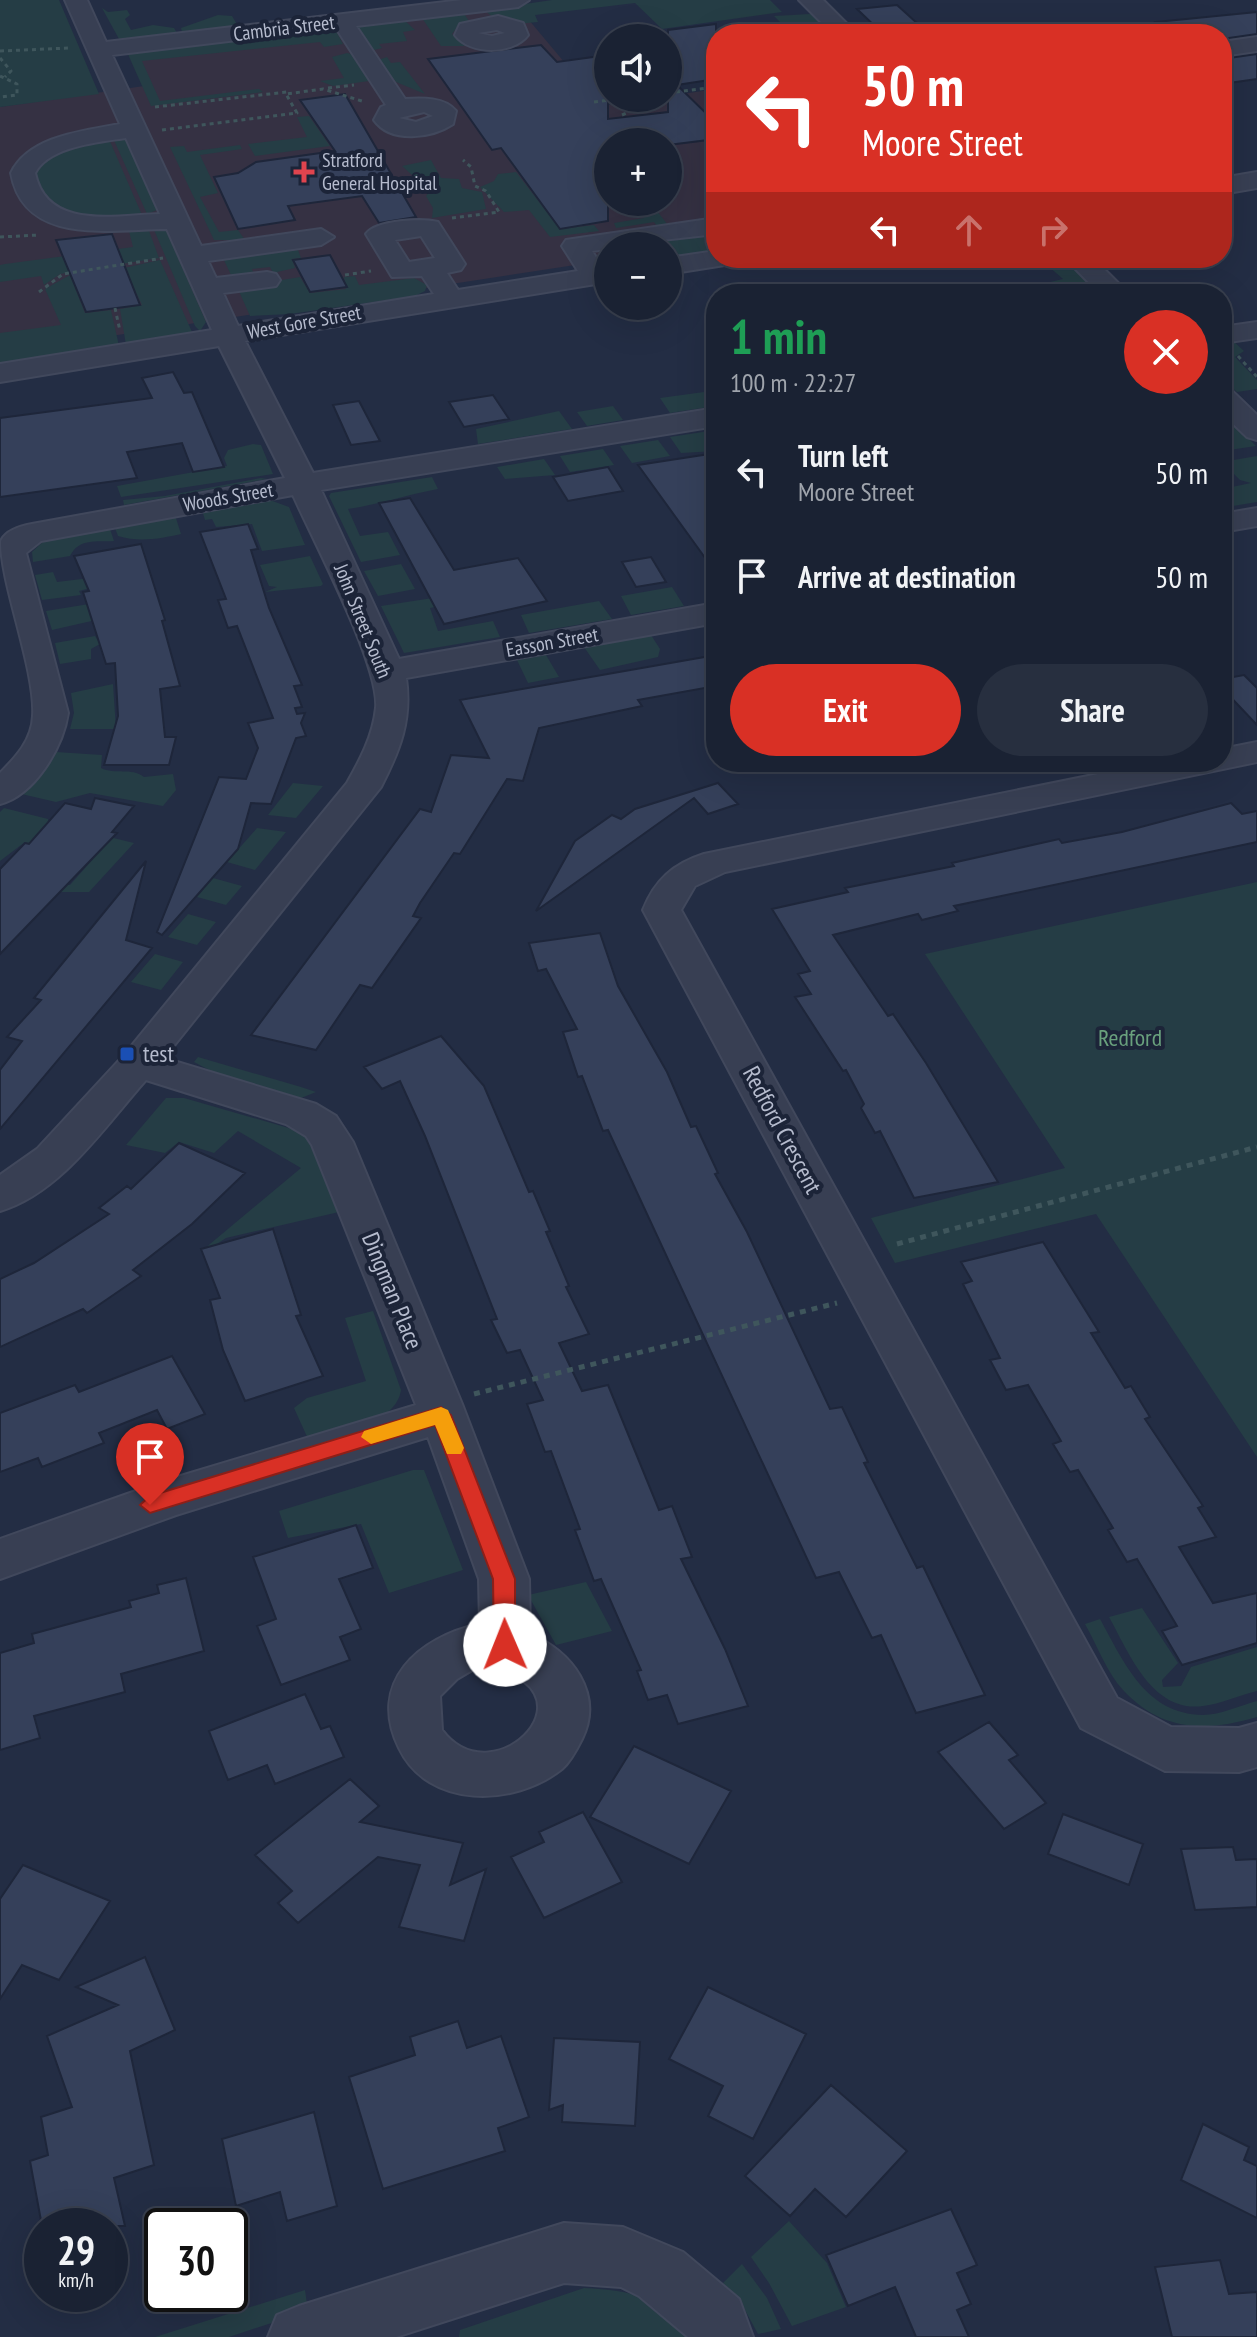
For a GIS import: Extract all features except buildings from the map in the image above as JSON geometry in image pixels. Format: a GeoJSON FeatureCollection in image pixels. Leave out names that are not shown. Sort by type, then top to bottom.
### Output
{"type":"FeatureCollection","features":[{"type":"Feature","properties":{"kind":"street","name":"John Street South"},"geometry":{"type":"LineString","coordinates":[[0,1196],[52,1159],[138,1064],[363,787],[383,750],[393,707],[388,671],[303,484],[228,336],[177,222],[140,124],[97,50],[76,0]]}},
{"type":"Feature","properties":{"kind":"street","name":"Cambria Street"},"geometry":{"type":"LineString","coordinates":[[97,50],[342,21],[478,15],[518,0]]}},
{"type":"Feature","properties":{"kind":"street"},"geometry":{"type":"LineString","coordinates":[[810,0],[835,24]]}},
{"type":"Feature","properties":{"kind":"street"},"geometry":{"type":"LineString","coordinates":[[342,21],[399,107]]}},
{"type":"Feature","properties":{"kind":"street"},"geometry":{"type":"LineString","coordinates":[[1232,48],[1257,44]]}},
{"type":"Feature","properties":{"kind":"street"},"geometry":{"type":"LineString","coordinates":[[140,124],[76,140],[47,151],[28,164],[23,173],[30,198],[43,211],[69,221],[177,222]]}},
{"type":"Feature","properties":{"kind":"street"},"geometry":{"type":"LineString","coordinates":[[1232,184],[1257,180]]}},
{"type":"Feature","properties":{"kind":"street"},"geometry":{"type":"LineString","coordinates":[[674,232],[706,227]]}},
{"type":"Feature","properties":{"kind":"street"},"geometry":{"type":"LineString","coordinates":[[192,255],[321,237]]}},
{"type":"Feature","properties":{"kind":"street"},"geometry":{"type":"LineString","coordinates":[[594,243],[575,246],[594,266]]}},
{"type":"Feature","properties":{"kind":"street"},"geometry":{"type":"LineString","coordinates":[[682,264],[706,260]]}},
{"type":"Feature","properties":{"kind":"street"},"geometry":{"type":"LineString","coordinates":[[430,267],[450,298]]}},
{"type":"Feature","properties":{"kind":"street"},"geometry":{"type":"LineString","coordinates":[[1088,268],[1105,284]]}},
{"type":"Feature","properties":{"kind":"street","name":"West Gore Street"},"geometry":{"type":"LineString","coordinates":[[0,373],[594,276]]}},
{"type":"Feature","properties":{"kind":"street"},"geometry":{"type":"LineString","coordinates":[[206,287],[267,280]]}},
{"type":"Feature","properties":{"kind":"street"},"geometry":{"type":"LineString","coordinates":[[1232,407],[1257,431]]}},
{"type":"Feature","properties":{"kind":"street","name":"Woods Street"},"geometry":{"type":"LineString","coordinates":[[0,793],[40,752],[50,733],[51,713],[10,553],[17,541],[32,533],[303,484],[706,419]]}},
{"type":"Feature","properties":{"kind":"street"},"geometry":{"type":"LineString","coordinates":[[1232,521],[1257,517]]}},
{"type":"Feature","properties":{"kind":"street","name":"Easson Street"},"geometry":{"type":"LineString","coordinates":[[388,671],[706,615]]}},
{"type":"Feature","properties":{"kind":"street"},"geometry":{"type":"LineString","coordinates":[[1232,757],[1257,752]]}},
{"type":"Feature","properties":{"kind":"street","name":"Redford Crescent"},"geometry":{"type":"LineString","coordinates":[[1160,772],[717,862],[698,868],[676,881],[666,894],[662,910],[1099,1713],[1165,1749],[1239,1750],[1257,1745]]}},
{"type":"Feature","properties":{"kind":"street","name":"Dingman Place"},"geometry":{"type":"LineString","coordinates":[[138,1064],[295,1112],[321,1126],[332,1142],[440,1409],[504,1579],[505,1645]]}},
{"type":"Feature","properties":{"kind":"street"},"geometry":{"type":"LineString","coordinates":[[0,1559],[164,1500],[440,1409]]}},
{"type":"Feature","properties":{"kind":"street"},"geometry":{"type":"LineString","coordinates":[[299,2337],[564,2253],[623,2257],[661,2274],[717,2321],[722,2337]]}},
{"type":"Feature","properties":{"kind":"path"},"geometry":{"type":"LineString","coordinates":[[0,51],[70,48]]}},
{"type":"Feature","properties":{"kind":"path"},"geometry":{"type":"LineString","coordinates":[[0,58],[11,71],[2,77]]}},
{"type":"Feature","properties":{"kind":"path"},"geometry":{"type":"LineString","coordinates":[[0,97],[17,95],[17,84],[2,77]]}},
{"type":"Feature","properties":{"kind":"path"},"geometry":{"type":"LineString","coordinates":[[140,124],[285,91],[360,84]]}},
{"type":"Feature","properties":{"kind":"path"},"geometry":{"type":"LineString","coordinates":[[682,91],[706,88]]}},
{"type":"Feature","properties":{"kind":"path"},"geometry":{"type":"LineString","coordinates":[[323,89],[373,105]]}},
{"type":"Feature","properties":{"kind":"path"},"geometry":{"type":"LineString","coordinates":[[140,124],[297,113],[286,94],[289,93]]}},
{"type":"Feature","properties":{"kind":"path"},"geometry":{"type":"LineString","coordinates":[[622,115],[629,112]]}},
{"type":"Feature","properties":{"kind":"path"},"geometry":{"type":"LineString","coordinates":[[39,292],[63,274],[163,258]]}},
{"type":"Feature","properties":{"kind":"path"},"geometry":{"type":"LineString","coordinates":[[1241,339],[1238,357],[1257,377]]}},
{"type":"Feature","properties":{"kind":"path"},"geometry":{"type":"LineString","coordinates":[[897,1244],[1257,1147]]}},
{"type":"Feature","properties":{"kind":"path"},"geometry":{"type":"LineString","coordinates":[[440,1409],[872,1295]]}},
{"type":"Feature","properties":{"kind":"shaded area","name":"Stratford General Hospital"},"geometry":{"type":"Polygon","coordinates":[[[518,7],[594,98],[594,112],[682,112],[682,94],[706,90],[706,244],[682,245],[682,232],[594,232],[594,262],[0,353],[0,107],[144,86],[131,54],[518,7]]]}},
{"type":"Feature","properties":{"kind":"green space"},"geometry":{"type":"Polygon","coordinates":[[[0,0],[59,0],[99,94],[0,107],[0,0]]]}},
{"type":"Feature","properties":{"kind":"green space"},"geometry":{"type":"Polygon","coordinates":[[[552,0],[770,0],[782,12],[682,26],[657,24],[635,3],[535,15],[538,22],[523,23],[503,22],[485,10],[552,0]]]}},
{"type":"Feature","properties":{"kind":"green space"},"geometry":{"type":"Polygon","coordinates":[[[102,8],[108,12],[127,10],[130,15],[125,19],[131,30],[153,25],[174,28],[177,33],[119,39],[102,8]]]}},
{"type":"Feature","properties":{"kind":"green space"},"geometry":{"type":"Polygon","coordinates":[[[463,12],[469,21],[458,26],[452,34],[465,46],[441,46],[422,18],[463,12]]]}},
{"type":"Feature","properties":{"kind":"green space"},"geometry":{"type":"Polygon","coordinates":[[[811,14],[822,24],[782,24],[774,16],[811,14]]]}},
{"type":"Feature","properties":{"kind":"green space"},"geometry":{"type":"Polygon","coordinates":[[[218,15],[232,16],[238,26],[182,32],[181,28],[218,15]]]}},
{"type":"Feature","properties":{"kind":"green space"},"geometry":{"type":"Polygon","coordinates":[[[403,19],[415,30],[403,32],[407,41],[379,44],[382,48],[374,50],[356,28],[361,23],[403,19]]]}},
{"type":"Feature","properties":{"kind":"green space"},"geometry":{"type":"Polygon","coordinates":[[[334,27],[343,44],[324,47],[320,42],[142,61],[160,101],[259,89],[263,92],[151,106],[127,52],[334,27]]]}},
{"type":"Feature","properties":{"kind":"green space"},"geometry":{"type":"Polygon","coordinates":[[[351,54],[369,81],[333,86],[320,81],[344,78],[332,57],[351,54]]]}},
{"type":"Feature","properties":{"kind":"green space"},"geometry":{"type":"Polygon","coordinates":[[[387,57],[391,63],[400,62],[425,94],[396,82],[378,60],[387,57]]]}},
{"type":"Feature","properties":{"kind":"green space"},"geometry":{"type":"Polygon","coordinates":[[[309,116],[330,146],[255,156],[248,144],[307,137],[297,117],[309,116]]]}},
{"type":"Feature","properties":{"kind":"green space"},"geometry":{"type":"Polygon","coordinates":[[[113,138],[125,138],[157,210],[147,214],[113,138]]]}},
{"type":"Feature","properties":{"kind":"green space"},"geometry":{"type":"Polygon","coordinates":[[[109,139],[142,215],[106,218],[47,208],[32,169],[59,151],[109,139]]]}},
{"type":"Feature","properties":{"kind":"green space"},"geometry":{"type":"Polygon","coordinates":[[[240,145],[242,149],[200,155],[218,193],[200,197],[219,232],[238,230],[245,240],[214,240],[170,147],[184,146],[187,152],[240,145]]]}},
{"type":"Feature","properties":{"kind":"green space"},"geometry":{"type":"Polygon","coordinates":[[[431,160],[441,178],[459,179],[462,188],[482,192],[486,209],[432,218],[433,208],[426,196],[430,191],[402,166],[431,160]]]}},
{"type":"Feature","properties":{"kind":"green space"},"geometry":{"type":"Polygon","coordinates":[[[516,172],[560,229],[594,225],[599,231],[550,237],[529,210],[504,212],[480,187],[494,181],[498,174],[516,172]]]}},
{"type":"Feature","properties":{"kind":"green space"},"geometry":{"type":"Polygon","coordinates":[[[643,216],[661,216],[671,229],[660,230],[654,222],[616,228],[614,223],[644,218],[643,216]]]}},
{"type":"Feature","properties":{"kind":"green space"},"geometry":{"type":"Polygon","coordinates":[[[152,225],[165,228],[206,322],[200,331],[195,326],[152,225]]]}},
{"type":"Feature","properties":{"kind":"green space"},"geometry":{"type":"Polygon","coordinates":[[[128,227],[148,228],[159,258],[60,274],[44,285],[41,276],[0,282],[0,265],[133,247],[128,227]]]}},
{"type":"Feature","properties":{"kind":"green space"},"geometry":{"type":"Polygon","coordinates":[[[706,235],[706,252],[682,256],[682,239],[706,235]]]}},
{"type":"Feature","properties":{"kind":"green space"},"geometry":{"type":"Polygon","coordinates":[[[298,250],[301,258],[292,259],[295,268],[277,272],[282,280],[300,277],[310,293],[346,289],[344,277],[355,276],[359,285],[414,278],[427,285],[425,291],[415,296],[290,314],[250,316],[238,289],[278,282],[270,267],[252,269],[254,275],[231,275],[223,258],[298,250]]]}},
{"type":"Feature","properties":{"kind":"green space"},"geometry":{"type":"Polygon","coordinates":[[[160,260],[191,335],[126,345],[120,309],[142,305],[124,268],[160,260]]]}},
{"type":"Feature","properties":{"kind":"green space"},"geometry":{"type":"Polygon","coordinates":[[[1050,268],[1075,268],[1091,284],[1046,283],[1063,279],[1050,268]]]}},
{"type":"Feature","properties":{"kind":"green space"},"geometry":{"type":"Polygon","coordinates":[[[70,275],[85,313],[111,310],[119,346],[0,364],[0,333],[61,325],[45,289],[70,275]]]}},
{"type":"Feature","properties":{"kind":"green space"},"geometry":{"type":"Polygon","coordinates":[[[1232,340],[1244,351],[1235,357],[1257,380],[1257,389],[1237,392],[1232,388],[1232,340]]]}},
{"type":"Feature","properties":{"kind":"green space"},"geometry":{"type":"Polygon","coordinates":[[[704,392],[706,407],[670,413],[660,398],[704,392]]]}},
{"type":"Feature","properties":{"kind":"green space"},"geometry":{"type":"Polygon","coordinates":[[[613,406],[623,420],[587,426],[577,412],[613,406]]]}},
{"type":"Feature","properties":{"kind":"green space"},"geometry":{"type":"Polygon","coordinates":[[[559,411],[572,429],[478,444],[476,429],[559,411]]]}},
{"type":"Feature","properties":{"kind":"green space"},"geometry":{"type":"Polygon","coordinates":[[[1232,422],[1256,446],[1232,450],[1232,422]]]}},
{"type":"Feature","properties":{"kind":"green space"},"geometry":{"type":"Polygon","coordinates":[[[706,432],[706,452],[681,453],[670,437],[706,432]]]}},
{"type":"Feature","properties":{"kind":"green space"},"geometry":{"type":"Polygon","coordinates":[[[658,440],[670,456],[632,463],[620,446],[658,440]]]}},
{"type":"Feature","properties":{"kind":"green space"},"geometry":{"type":"Polygon","coordinates":[[[261,445],[273,474],[121,497],[117,486],[227,466],[224,458],[228,450],[261,445]]]}},
{"type":"Feature","properties":{"kind":"green space"},"geometry":{"type":"Polygon","coordinates":[[[603,449],[614,465],[570,472],[560,456],[603,449]]]}},
{"type":"Feature","properties":{"kind":"green space"},"geometry":{"type":"Polygon","coordinates":[[[1257,456],[1257,502],[1232,505],[1232,487],[1251,483],[1240,480],[1232,472],[1232,460],[1257,456]]]}},
{"type":"Feature","properties":{"kind":"green space"},"geometry":{"type":"Polygon","coordinates":[[[544,459],[555,475],[505,479],[497,467],[544,459]]]}},
{"type":"Feature","properties":{"kind":"green space"},"geometry":{"type":"Polygon","coordinates":[[[432,477],[438,489],[348,509],[360,536],[388,532],[400,555],[361,562],[329,496],[331,493],[432,477]]]}},
{"type":"Feature","properties":{"kind":"green space"},"geometry":{"type":"Polygon","coordinates":[[[267,479],[124,505],[123,500],[165,496],[267,479]]]}},
{"type":"Feature","properties":{"kind":"green space"},"geometry":{"type":"Polygon","coordinates":[[[267,499],[289,507],[305,545],[262,551],[252,524],[216,527],[212,519],[205,520],[202,510],[267,499]]]}},
{"type":"Feature","properties":{"kind":"green space"},"geometry":{"type":"Polygon","coordinates":[[[175,515],[181,534],[135,539],[118,536],[115,528],[121,523],[175,515]]]}},
{"type":"Feature","properties":{"kind":"green space"},"geometry":{"type":"Polygon","coordinates":[[[114,524],[110,529],[114,541],[89,542],[78,546],[70,556],[33,562],[32,552],[45,540],[60,534],[114,524]]]}},
{"type":"Feature","properties":{"kind":"green space"},"geometry":{"type":"Polygon","coordinates":[[[310,556],[323,584],[321,586],[265,592],[277,587],[269,586],[260,565],[310,556]]]}},
{"type":"Feature","properties":{"kind":"green space"},"geometry":{"type":"Polygon","coordinates":[[[401,564],[415,589],[378,596],[364,571],[401,564]]]}},
{"type":"Feature","properties":{"kind":"green space"},"geometry":{"type":"Polygon","coordinates":[[[53,572],[57,582],[90,578],[94,587],[79,591],[81,595],[42,600],[35,575],[53,572]]]}},
{"type":"Feature","properties":{"kind":"green space"},"geometry":{"type":"Polygon","coordinates":[[[672,587],[684,606],[631,615],[621,596],[672,587]]]}},
{"type":"Feature","properties":{"kind":"green space"},"geometry":{"type":"Polygon","coordinates":[[[452,595],[455,603],[430,608],[438,631],[493,621],[500,637],[404,653],[381,606],[452,595]]]}},
{"type":"Feature","properties":{"kind":"green space"},"geometry":{"type":"Polygon","coordinates":[[[599,601],[612,619],[529,633],[521,615],[599,601]]]}},
{"type":"Feature","properties":{"kind":"green space"},"geometry":{"type":"Polygon","coordinates":[[[89,604],[96,620],[52,630],[46,611],[89,604]]]}},
{"type":"Feature","properties":{"kind":"green space"},"geometry":{"type":"Polygon","coordinates":[[[651,635],[660,649],[658,657],[600,670],[584,647],[651,635]]]}},
{"type":"Feature","properties":{"kind":"green space"},"geometry":{"type":"Polygon","coordinates":[[[95,636],[100,644],[91,649],[91,659],[60,664],[55,643],[95,636]]]}},
{"type":"Feature","properties":{"kind":"green space"},"geometry":{"type":"Polygon","coordinates":[[[546,655],[559,677],[528,683],[517,660],[546,655]]]}},
{"type":"Feature","properties":{"kind":"green space"},"geometry":{"type":"Polygon","coordinates":[[[113,684],[116,729],[70,729],[74,713],[71,693],[113,684]]]}},
{"type":"Feature","properties":{"kind":"green space"},"geometry":{"type":"Polygon","coordinates":[[[56,752],[102,755],[101,768],[106,770],[134,772],[144,777],[173,774],[176,790],[163,806],[90,793],[56,802],[17,793],[56,752]]]}},
{"type":"Feature","properties":{"kind":"green space"},"geometry":{"type":"Polygon","coordinates":[[[293,783],[323,786],[296,818],[268,815],[293,783]]]}},
{"type":"Feature","properties":{"kind":"green space"},"geometry":{"type":"Polygon","coordinates":[[[4,808],[134,843],[89,892],[54,892],[60,884],[70,885],[93,859],[25,842],[0,861],[0,812],[4,808]]]}},
{"type":"Feature","properties":{"kind":"green space"},"geometry":{"type":"Polygon","coordinates":[[[257,828],[286,832],[255,870],[227,862],[257,828]]]}},
{"type":"Feature","properties":{"kind":"green space"},"geometry":{"type":"Polygon","coordinates":[[[213,878],[242,886],[226,905],[197,897],[213,878]]]}},
{"type":"Feature","properties":{"kind":"green space","name":"Redford"},"geometry":{"type":"Polygon","coordinates":[[[1257,882],[1257,1457],[1096,1214],[895,1263],[871,1218],[1065,1168],[925,954],[1257,882]]]}},
{"type":"Feature","properties":{"kind":"green space"},"geometry":{"type":"Polygon","coordinates":[[[188,914],[216,922],[197,945],[168,937],[188,914]]]}},
{"type":"Feature","properties":{"kind":"green space"},"geometry":{"type":"Polygon","coordinates":[[[155,954],[183,962],[161,990],[131,982],[155,954]]]}},
{"type":"Feature","properties":{"kind":"green space"},"geometry":{"type":"Polygon","coordinates":[[[198,1057],[316,1092],[301,1098],[213,1072],[194,1062],[198,1057]]]}},
{"type":"Feature","properties":{"kind":"green space"},"geometry":{"type":"Polygon","coordinates":[[[166,1098],[184,1098],[299,1131],[312,1140],[339,1212],[226,1238],[206,1251],[204,1249],[301,1168],[238,1131],[214,1153],[179,1142],[165,1153],[126,1145],[166,1098]]]}},
{"type":"Feature","properties":{"kind":"green space"},"geometry":{"type":"Polygon","coordinates":[[[373,1311],[401,1390],[397,1402],[389,1411],[364,1425],[309,1441],[294,1408],[307,1398],[366,1381],[345,1318],[373,1311]]]}},
{"type":"Feature","properties":{"kind":"green space"},"geometry":{"type":"Polygon","coordinates":[[[413,1470],[424,1470],[463,1570],[389,1593],[361,1524],[288,1538],[279,1511],[413,1470]]]}},
{"type":"Feature","properties":{"kind":"green space"},"geometry":{"type":"Polygon","coordinates":[[[586,1582],[612,1631],[556,1645],[528,1595],[586,1582]]]}},
{"type":"Feature","properties":{"kind":"green space"},"geometry":{"type":"Polygon","coordinates":[[[1142,1608],[1178,1663],[1162,1680],[1163,1687],[1181,1686],[1191,1667],[1257,1647],[1257,1691],[1203,1706],[1185,1706],[1156,1690],[1134,1663],[1109,1617],[1142,1608]]]}},
{"type":"Feature","properties":{"kind":"green space"},"geometry":{"type":"Polygon","coordinates":[[[1100,1619],[1139,1683],[1166,1706],[1183,1712],[1210,1715],[1257,1701],[1257,1717],[1202,1726],[1169,1721],[1153,1714],[1123,1690],[1107,1667],[1085,1624],[1100,1619]]]}},
{"type":"Feature","properties":{"kind":"green space"},"geometry":{"type":"Polygon","coordinates":[[[789,2221],[827,2263],[846,2307],[792,2326],[751,2257],[789,2221]]]}},
{"type":"Feature","properties":{"kind":"green space"},"geometry":{"type":"Polygon","coordinates":[[[742,2264],[767,2298],[781,2329],[758,2334],[739,2299],[723,2283],[742,2264]]]}},
{"type":"Feature","properties":{"kind":"green space"},"geometry":{"type":"Polygon","coordinates":[[[584,2288],[617,2291],[643,2298],[665,2312],[687,2337],[459,2337],[460,2330],[584,2288]]]}},
{"type":"Feature","properties":{"kind":"green space"},"geometry":{"type":"Polygon","coordinates":[[[305,2290],[308,2311],[229,2337],[155,2337],[235,2312],[248,2312],[248,2308],[305,2290]]]}},
{"type":"Feature","properties":{"kind":"slow traffic"},"geometry":{"type":"LineString","coordinates":[[371,1437],[441,1415],[454,1448]]}},
{"type":"Feature","properties":{"kind":"place","name":"Stratford General Hospital"},"geometry":{"type":"Point","coordinates":[304,172]}},
{"type":"Feature","properties":{"kind":"place","name":"test"},"geometry":{"type":"Point","coordinates":[127,1054]}},
{"type":"Feature","properties":{"kind":"route"},"geometry":{"type":"LineString","coordinates":[[150,1505],[441,1415],[504,1579],[505,1645]]}}]}
